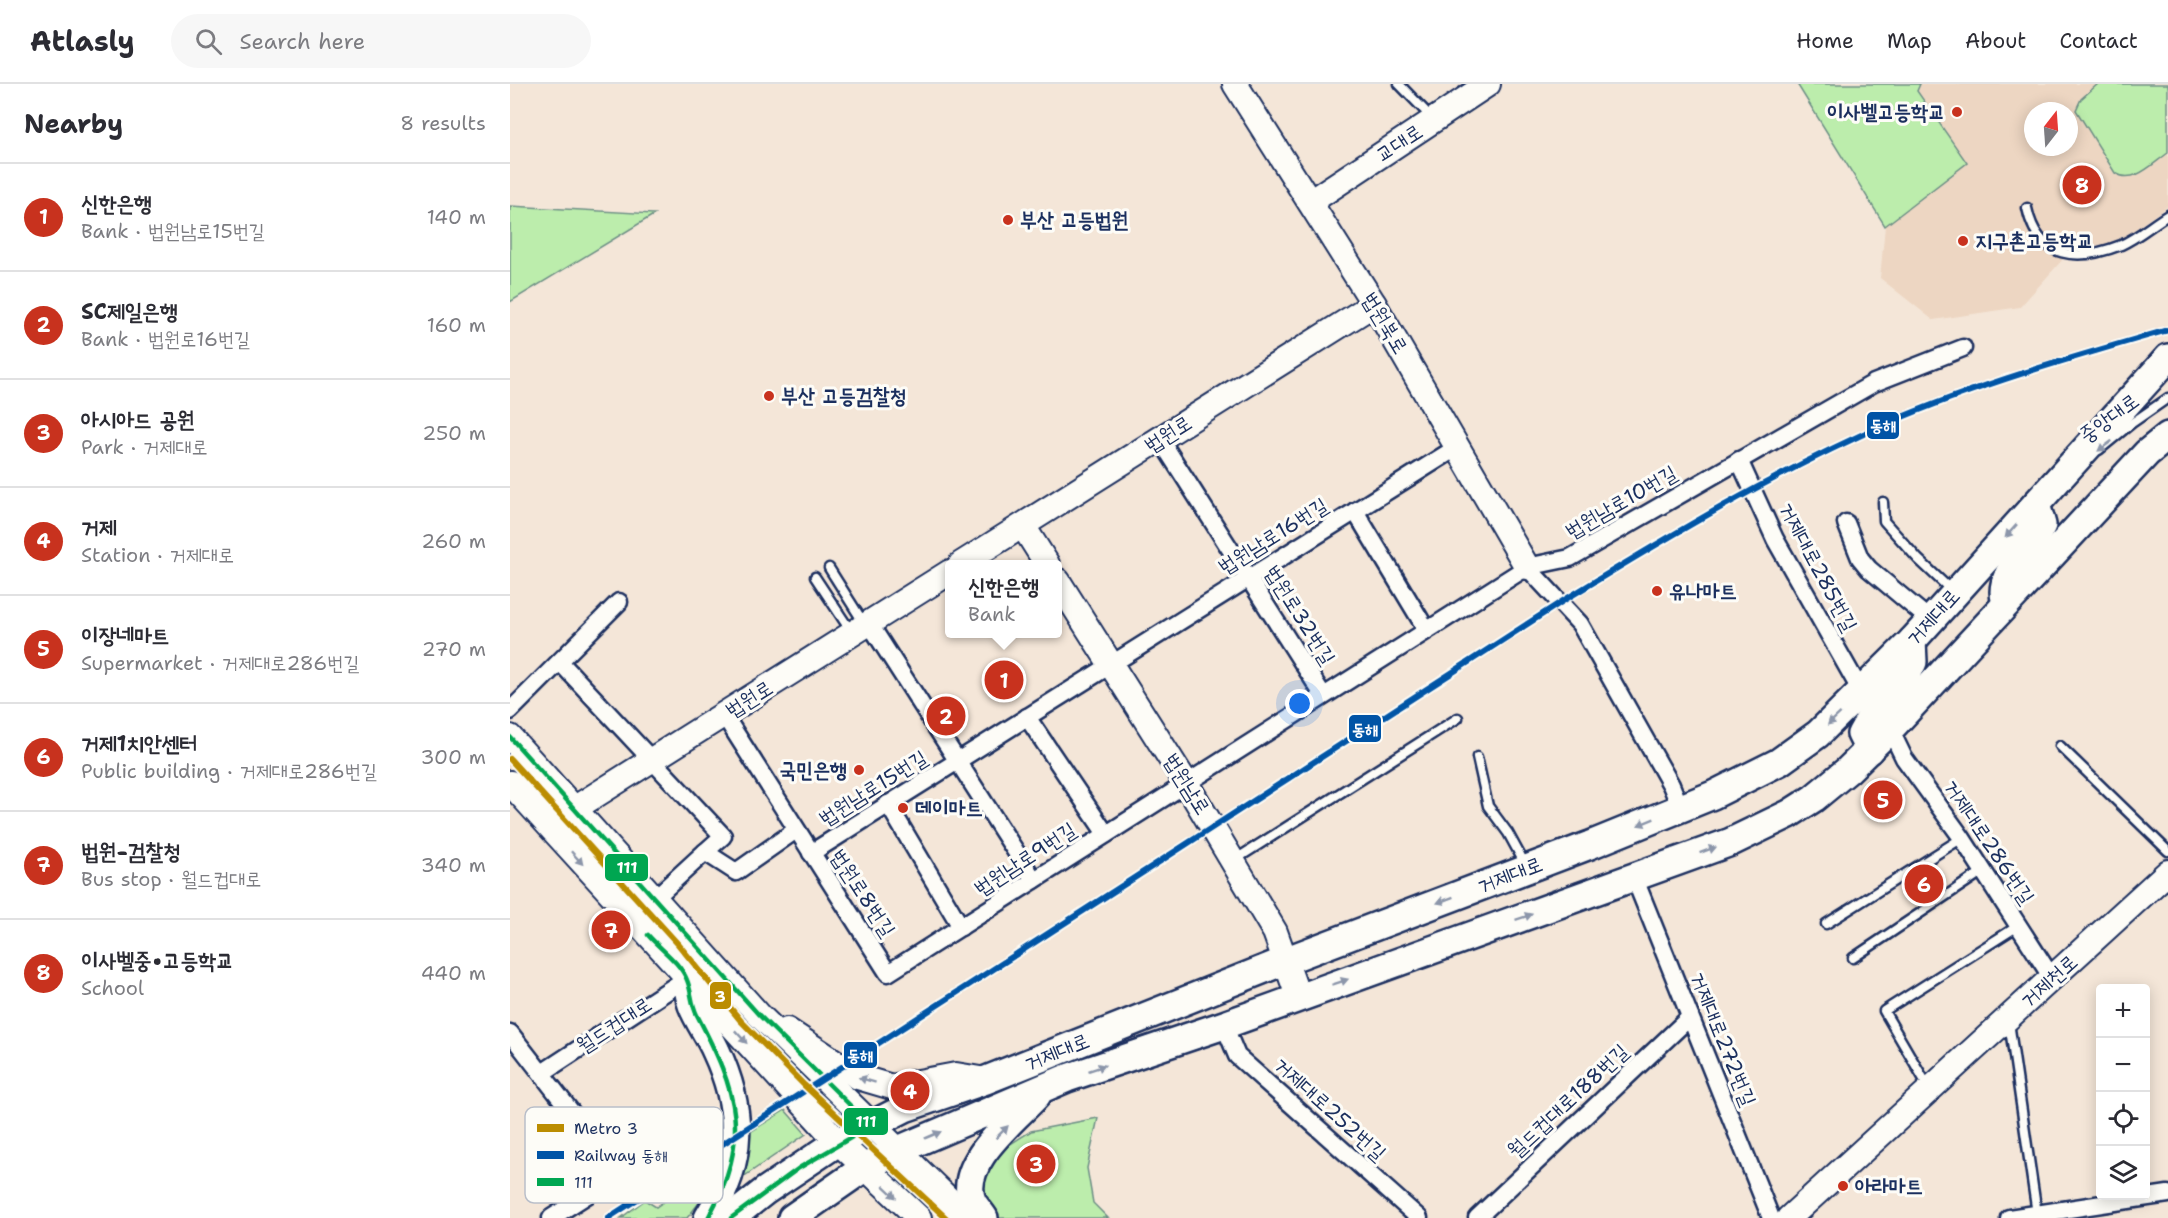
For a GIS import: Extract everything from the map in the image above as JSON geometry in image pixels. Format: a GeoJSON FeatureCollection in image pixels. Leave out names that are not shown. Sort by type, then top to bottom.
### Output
{"type":"FeatureCollection","features":[{"type":"Feature","properties":{"kind":"main road","name":"법원북로"},"geometry":{"type":"LineString","coordinates":[[1235,84],[1374,304],[1459,446],[1527,567]]}},
{"type":"Feature","properties":{"kind":"main road","name":"교대로"},"geometry":{"type":"LineString","coordinates":[[1310,202],[1488,84]]}},
{"type":"Feature","properties":{"kind":"main road","name":"법원로"},"geometry":{"type":"LineString","coordinates":[[968,560],[1374,304]]}},
{"type":"Feature","properties":{"kind":"main road","name":"거제대로"},"geometry":{"type":"LineString","coordinates":[[731,1218],[765,1191],[838,1142],[905,1108],[986,1080],[1287,960],[1681,809],[1779,762],[1818,734],[1862,693],[1912,641],[2168,358]]}},
{"type":"Feature","properties":{"kind":"main road","name":"거제대로"},"geometry":{"type":"LineString","coordinates":[[792,1218],[864,1168],[896,1151],[1042,1088],[1224,1025],[1298,996],[1731,842],[1789,814],[1814,798],[1869,750],[2006,603],[2157,451],[2168,436]]}},
{"type":"Feature","properties":{"kind":"main road"},"geometry":{"type":"LineString","coordinates":[[2006,603],[2002,588],[2007,575],[2034,542],[2042,525],[2036,504]]}},
{"type":"Feature","properties":{"kind":"main road"},"geometry":{"type":"LineString","coordinates":[[1023,526],[1044,560]]}},
{"type":"Feature","properties":{"kind":"main road","name":"법원로"},"geometry":{"type":"LineString","coordinates":[[548,826],[945,575]]}},
{"type":"Feature","properties":{"kind":"main road","name":"법원남로"},"geometry":{"type":"LineString","coordinates":[[1062,587],[1186,783],[1275,933],[1287,960],[1298,996]]}},
{"type":"Feature","properties":{"kind":"main road"},"geometry":{"type":"LineString","coordinates":[[1869,750],[1861,734],[1870,718],[1905,678],[1913,662],[1912,641]]}},
{"type":"Feature","properties":{"kind":"main road"},"geometry":{"type":"LineString","coordinates":[[510,737],[759,1015],[870,1126],[968,1218]]}},
{"type":"Feature","properties":{"kind":"main road"},"geometry":{"type":"LineString","coordinates":[[510,783],[838,1142],[919,1218]]}},
{"type":"Feature","properties":{"kind":"main road","name":"거제천로"},"geometry":{"type":"LineString","coordinates":[[1789,1218],[2168,873]]}},
{"type":"Feature","properties":{"kind":"main road"},"geometry":{"type":"LineString","coordinates":[[687,978],[692,1005],[716,1048],[735,1102],[738,1138],[723,1186]]}},
{"type":"Feature","properties":{"kind":"main road"},"geometry":{"type":"LineString","coordinates":[[759,1015],[806,1041],[858,1077],[869,1081],[892,1087],[956,1075],[986,1080]]}},
{"type":"Feature","properties":{"kind":"main road"},"geometry":{"type":"LineString","coordinates":[[984,1218],[973,1202],[970,1187],[973,1170],[982,1152],[1042,1088]]}},
{"type":"Feature","properties":{"kind":"main road"},"geometry":{"type":"LineString","coordinates":[[708,1218],[715,1203]]}},
{"type":"Feature","properties":{"kind":"street","name":"법원남로10번길"},"geometry":{"type":"LineString","coordinates":[[1186,783],[1527,567],[1570,558],[1874,383],[1963,348]]}},
{"type":"Feature","properties":{"kind":"street","name":"법원로32번길"},"geometry":{"type":"LineString","coordinates":[[1160,439],[1323,695]]}},
{"type":"Feature","properties":{"kind":"street","name":"법원남로16번길"},"geometry":{"type":"LineString","coordinates":[[1111,664],[1459,446]]}},
{"type":"Feature","properties":{"kind":"street","name":"거제대로285번길"},"geometry":{"type":"LineString","coordinates":[[1739,460],[1775,539],[1862,693]]}},
{"type":"Feature","properties":{"kind":"street"},"geometry":{"type":"LineString","coordinates":[[1355,511],[1426,629]]}},
{"type":"Feature","properties":{"kind":"street"},"geometry":{"type":"LineString","coordinates":[[1846,523],[1860,558],[1869,569],[1930,621]]}},
{"type":"Feature","properties":{"kind":"street"},"geometry":{"type":"LineString","coordinates":[[1527,567],[1580,624],[1671,785],[1681,809]]}},
{"type":"Feature","properties":{"kind":"street"},"geometry":{"type":"LineString","coordinates":[[510,711],[619,603]]}},
{"type":"Feature","properties":{"kind":"street"},"geometry":{"type":"LineString","coordinates":[[862,627],[957,761],[1034,880]]}},
{"type":"Feature","properties":{"kind":"street"},"geometry":{"type":"LineString","coordinates":[[560,662],[723,836],[655,898]]}},
{"type":"Feature","properties":{"kind":"street","name":"법원남로15번길"},"geometry":{"type":"LineString","coordinates":[[811,853],[1111,664]]}},
{"type":"Feature","properties":{"kind":"street","name":"법원로8번길"},"geometry":{"type":"LineString","coordinates":[[724,714],[888,973]]}},
{"type":"Feature","properties":{"kind":"street"},"geometry":{"type":"LineString","coordinates":[[1027,717],[1106,834]]}},
{"type":"Feature","properties":{"kind":"street","name":"거제대로286번길"},"geometry":{"type":"LineString","coordinates":[[1890,729],[1904,758],[1962,838],[2052,978]]}},
{"type":"Feature","properties":{"kind":"street","name":"법원남로9번길"},"geometry":{"type":"LineString","coordinates":[[888,973],[1186,783]]}},
{"type":"Feature","properties":{"kind":"street"},"geometry":{"type":"LineString","coordinates":[[888,804],[961,927]]}},
{"type":"Feature","properties":{"kind":"street"},"geometry":{"type":"LineString","coordinates":[[705,852],[736,872],[796,830]]}},
{"type":"Feature","properties":{"kind":"street","name":"거제대로272번길"},"geometry":{"type":"LineString","coordinates":[[1634,877],[1771,1218]]}},
{"type":"Feature","properties":{"kind":"street","name":"월드컵대로"},"geometry":{"type":"LineString","coordinates":[[542,1073],[687,978]]}},
{"type":"Feature","properties":{"kind":"street","name":"월드컵대로188번길"},"geometry":{"type":"LineString","coordinates":[[1477,1218],[1690,1017]]}},
{"type":"Feature","properties":{"kind":"street","name":"거제대로252번길"},"geometry":{"type":"LineString","coordinates":[[1224,1025],[1237,1056],[1419,1218]]}},
{"type":"Feature","properties":{"kind":"street"},"geometry":{"type":"LineString","coordinates":[[510,1033],[568,1107]]}},
{"type":"Feature","properties":{"kind":"street"},"geometry":{"type":"LineString","coordinates":[[2009,1218],[2168,1194]]}},
{"type":"Feature","properties":{"kind":"street"},"geometry":{"type":"LineString","coordinates":[[551,1218],[575,1203]]}},
{"type":"Feature","properties":{"kind":"lane"},"geometry":{"type":"LineString","coordinates":[[1399,84],[1434,120]]}},
{"type":"Feature","properties":{"kind":"lane"},"geometry":{"type":"LineString","coordinates":[[2027,208],[2035,234],[2048,248],[2069,253],[2089,254],[2122,244],[2168,215]]}},
{"type":"Feature","properties":{"kind":"lane","name":"중앙대로"},"geometry":{"type":"LineString","coordinates":[[2070,466],[2106,447],[2132,423],[2168,398]]}},
{"type":"Feature","properties":{"kind":"lane"},"geometry":{"type":"LineString","coordinates":[[1883,502],[1884,521],[1918,559],[1954,593]]}},
{"type":"Feature","properties":{"kind":"lane"},"geometry":{"type":"LineString","coordinates":[[829,568],[862,627]]}},
{"type":"Feature","properties":{"kind":"lane"},"geometry":{"type":"LineString","coordinates":[[815,577],[862,627]]}},
{"type":"Feature","properties":{"kind":"lane"},"geometry":{"type":"LineString","coordinates":[[1233,861],[1458,718]]}},
{"type":"Feature","properties":{"kind":"lane"},"geometry":{"type":"LineString","coordinates":[[2060,746],[2168,851]]}},
{"type":"Feature","properties":{"kind":"lane"},"geometry":{"type":"LineString","coordinates":[[1477,757],[1488,806],[1508,833],[1527,869]]}},
{"type":"Feature","properties":{"kind":"lane"},"geometry":{"type":"LineString","coordinates":[[1826,924],[1962,838]]}},
{"type":"Feature","properties":{"kind":"lane"},"geometry":{"type":"LineString","coordinates":[[1853,958],[1983,871]]}},
{"type":"Feature","properties":{"kind":"lane"},"geometry":{"type":"LineString","coordinates":[[1930,1089],[1884,1011],[2018,926]]}},
{"type":"Feature","properties":{"kind":"lane"},"geometry":{"type":"LineString","coordinates":[[2008,1018],[2037,1214]]}},
{"type":"Feature","properties":{"kind":"shaded area"},"geometry":{"type":"Polygon","coordinates":[[[1920,84],[2168,84],[2168,206],[2116,243],[2073,248],[2020,307],[1933,320],[1880,278],[1885,226],[1967,163],[1917,90],[1920,84]]]}},
{"type":"Feature","properties":{"kind":"green space"},"geometry":{"type":"Polygon","coordinates":[[[1797,84],[1920,84],[1917,91],[1967,163],[1885,226],[1797,84]]]}},
{"type":"Feature","properties":{"kind":"green space"},"geometry":{"type":"Polygon","coordinates":[[[2098,84],[2168,84],[2168,153],[2136,175],[2122,176],[2115,173],[2078,113],[2081,99],[2098,84]]]}},
{"type":"Feature","properties":{"kind":"green space"},"geometry":{"type":"Polygon","coordinates":[[[510,206],[655,214],[510,302],[510,206]]]}},
{"type":"Feature","properties":{"kind":"green space"},"geometry":{"type":"Polygon","coordinates":[[[785,1110],[806,1134],[730,1186],[744,1136],[785,1110]]]}},
{"type":"Feature","properties":{"kind":"green space"},"geometry":{"type":"Polygon","coordinates":[[[1098,1118],[1087,1168],[1093,1203],[1108,1218],[993,1218],[981,1205],[985,1160],[1031,1131],[1098,1118]]]}},
{"type":"Feature","properties":{"kind":"green space"},"geometry":{"type":"Polygon","coordinates":[[[641,1203],[650,1203],[656,1207],[662,1203],[699,1203],[687,1218],[621,1218],[641,1203]]]}},
{"type":"Feature","properties":{"kind":"metro line","name":"3"},"geometry":{"type":"LineString","coordinates":[[510,759],[678,944],[741,1021],[804,1085],[946,1218]]}},
{"type":"Feature","properties":{"kind":"rail line","name":"동해"},"geometry":{"type":"LineString","coordinates":[[723,1144],[1566,599],[1724,505],[1846,442],[1922,409],[2027,372],[2168,330]]}},
{"type":"Feature","properties":{"kind":"rail line","name":"동해"},"geometry":{"type":"LineString","coordinates":[[608,1218],[631,1203]]}},
{"type":"Feature","properties":{"kind":"transit line","name":"111"},"geometry":{"type":"LineString","coordinates":[[510,737],[759,1015],[871,1126],[799,1168],[731,1218]]}},
{"type":"Feature","properties":{"kind":"transit line","name":"111"},"geometry":{"type":"LineString","coordinates":[[648,935],[684,973],[695,1011],[722,1068],[730,1092],[735,1139],[731,1163],[723,1186]]}},
{"type":"Feature","properties":{"kind":"transit line","name":"111"},"geometry":{"type":"LineString","coordinates":[[708,1218],[715,1203]]}},
{"type":"Feature","properties":{"kind":"place","name":"이사벨고등학교"},"geometry":{"type":"Point","coordinates":[1957,112]}},
{"type":"Feature","properties":{"kind":"place","name":"이사벨중•고등학교"},"geometry":{"type":"Point","coordinates":[2082,185]}},
{"type":"Feature","properties":{"kind":"place","name":"부산 고등법원"},"geometry":{"type":"Point","coordinates":[1008,220]}},
{"type":"Feature","properties":{"kind":"place","name":"지구촌고등학교"},"geometry":{"type":"Point","coordinates":[1963,241]}},
{"type":"Feature","properties":{"kind":"place","name":"부산 고등검찰청"},"geometry":{"type":"Point","coordinates":[769,396]}},
{"type":"Feature","properties":{"kind":"place","name":"유나마트"},"geometry":{"type":"Point","coordinates":[1657,591]}},
{"type":"Feature","properties":{"kind":"place","name":"신한은행"},"geometry":{"type":"Point","coordinates":[1004,680]}},
{"type":"Feature","properties":{"kind":"place","name":"SC제일은행"},"geometry":{"type":"Point","coordinates":[946,716]}},
{"type":"Feature","properties":{"kind":"place","name":"국민은행"},"geometry":{"type":"Point","coordinates":[859,770]}},
{"type":"Feature","properties":{"kind":"place","name":"이장네마트"},"geometry":{"type":"Point","coordinates":[1883,800]}},
{"type":"Feature","properties":{"kind":"place","name":"데이마트"},"geometry":{"type":"Point","coordinates":[903,808]}},
{"type":"Feature","properties":{"kind":"place","name":"거제1치안센터"},"geometry":{"type":"Point","coordinates":[1924,884]}},
{"type":"Feature","properties":{"kind":"place","name":"법원-검찰청"},"geometry":{"type":"Point","coordinates":[611,930]}},
{"type":"Feature","properties":{"kind":"place","name":"거제"},"geometry":{"type":"Point","coordinates":[910,1091]}},
{"type":"Feature","properties":{"kind":"place","name":"아시아드 공원"},"geometry":{"type":"Point","coordinates":[1036,1164]}},
{"type":"Feature","properties":{"kind":"place","name":"아라마트"},"geometry":{"type":"Point","coordinates":[1843,1186]}}]}
